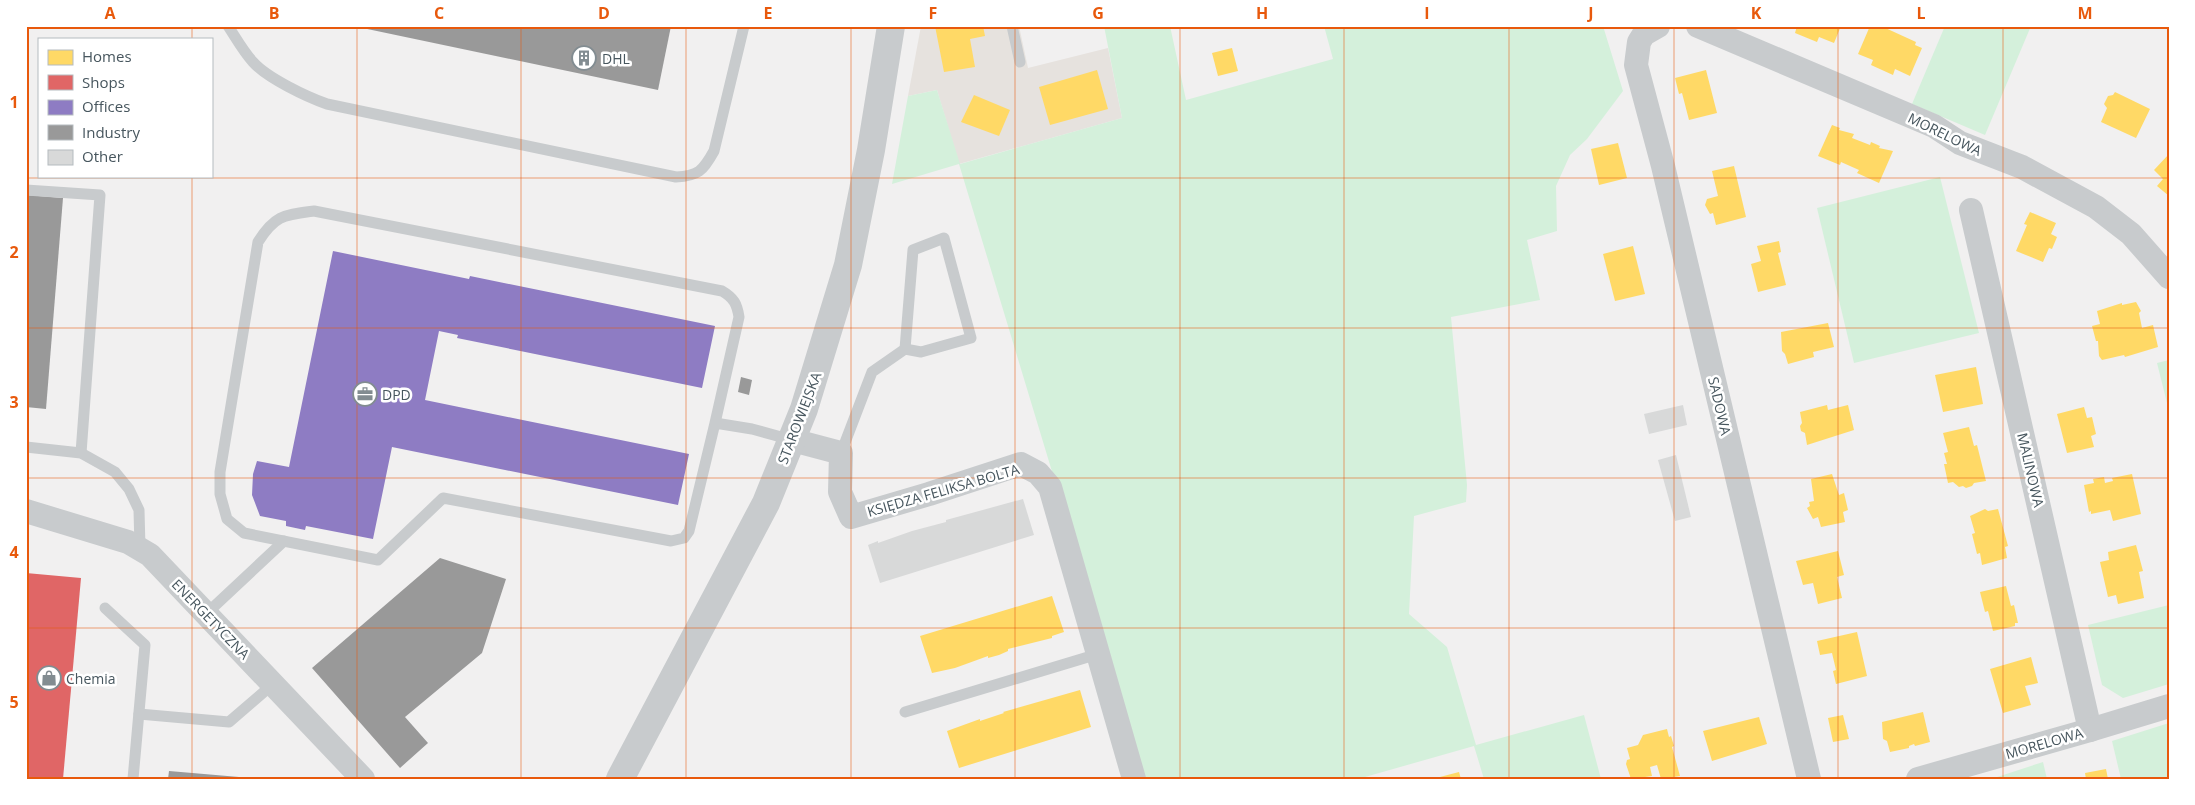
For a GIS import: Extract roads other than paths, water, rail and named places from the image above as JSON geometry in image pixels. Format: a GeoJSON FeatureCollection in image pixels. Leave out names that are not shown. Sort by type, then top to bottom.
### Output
{"type":"FeatureCollection","features":[{"type":"Feature","properties":{"kind":"street","name":"STAROWIEJSKA"},"geometry":{"type":"LineString","coordinates":[[620,779],[766,503],[792,440],[816,373],[848,265],[871,150],[891,26]]}},
{"type":"Feature","properties":{"kind":"street","name":"MORELOWA"},"geometry":{"type":"LineString","coordinates":[[1698,26],[1934,126],[1960,143],[2037,175],[2096,207],[2131,234],[2169,277]]}},
{"type":"Feature","properties":{"kind":"street","name":"SADOWA"},"geometry":{"type":"LineString","coordinates":[[1651,30],[1639,42],[1636,65],[1663,166],[1809,779]]}},
{"type":"Feature","properties":{"kind":"street","name":"MALINOWA"},"geometry":{"type":"LineString","coordinates":[[1971,210],[2090,730]]}},
{"type":"Feature","properties":{"kind":"street"},"geometry":{"type":"LineString","coordinates":[[792,440],[841,453]]}},
{"type":"Feature","properties":{"kind":"street","name":"KSIĘDZA FELIKSA BOLTA"},"geometry":{"type":"LineString","coordinates":[[841,453],[840,492],[851,517],[1021,464],[1038,473],[1050,487],[1134,779]]}},
{"type":"Feature","properties":{"kind":"street","name":"ENERGETYCZNA"},"geometry":{"type":"LineString","coordinates":[[26,511],[119,539],[140,548],[206,614],[362,779]]}},
{"type":"Feature","properties":{"kind":"street","name":"MORELOWA"},"geometry":{"type":"LineString","coordinates":[[1918,779],[2169,706]]}},
{"type":"Feature","properties":{"kind":"lane"},"geometry":{"type":"LineString","coordinates":[[228,26],[252,62],[263,71],[313,99],[327,104],[676,177],[694,176],[706,166],[714,151],[744,26]]}},
{"type":"Feature","properties":{"kind":"lane"},"geometry":{"type":"LineString","coordinates":[[1012,26],[1020,62]]}},
{"type":"Feature","properties":{"kind":"lane"},"geometry":{"type":"LineString","coordinates":[[26,190],[100,195],[81,454]]}},
{"type":"Feature","properties":{"kind":"lane"},"geometry":{"type":"LineString","coordinates":[[314,212],[722,291],[732,296],[737,306],[739,317],[715,423],[689,531],[684,538],[671,541],[443,498],[378,560],[244,533],[227,519],[220,494],[220,472],[258,242],[268,227],[286,214],[314,212]]}},
{"type":"Feature","properties":{"kind":"lane"},"geometry":{"type":"LineString","coordinates":[[841,453],[872,372],[905,349],[920,352],[971,338],[944,238],[913,250],[905,349]]}},
{"type":"Feature","properties":{"kind":"lane"},"geometry":{"type":"LineString","coordinates":[[715,423],[752,429],[792,440]]}},
{"type":"Feature","properties":{"kind":"lane"},"geometry":{"type":"LineString","coordinates":[[26,447],[81,454],[115,472],[129,489],[139,510],[140,548]]}},
{"type":"Feature","properties":{"kind":"lane"},"geometry":{"type":"LineString","coordinates":[[206,614],[284,541]]}},
{"type":"Feature","properties":{"kind":"lane"},"geometry":{"type":"LineString","coordinates":[[105,608],[145,645],[133,779]]}},
{"type":"Feature","properties":{"kind":"lane"},"geometry":{"type":"LineString","coordinates":[[904,712],[1098,654]]}},
{"type":"Feature","properties":{"kind":"lane"},"geometry":{"type":"LineString","coordinates":[[139,714],[229,722],[273,684]]}},
{"type":"Feature","properties":{"kind":"place","name":"DHL"},"geometry":{"type":"Point","coordinates":[584,58]}},
{"type":"Feature","properties":{"kind":"place","name":"DPD"},"geometry":{"type":"Point","coordinates":[365,394]}},
{"type":"Feature","properties":{"kind":"place","name":"Chemia"},"geometry":{"type":"Point","coordinates":[49,678]}}]}
